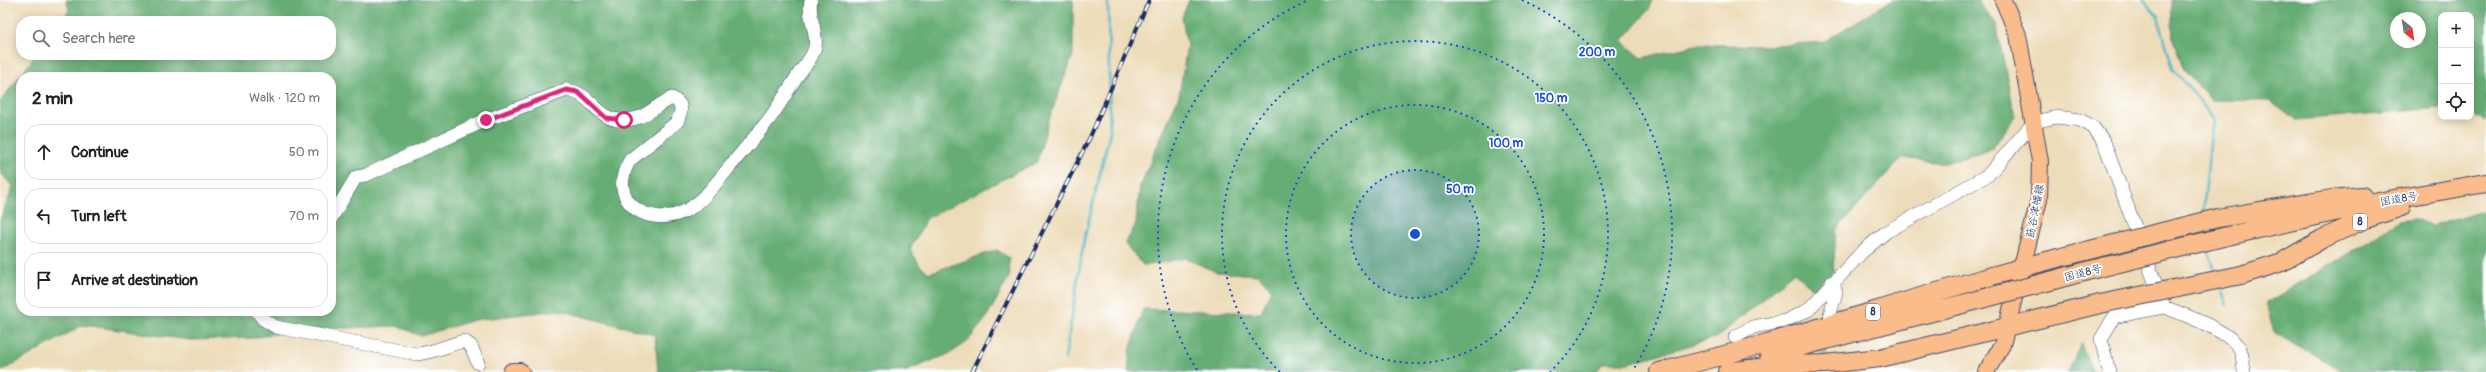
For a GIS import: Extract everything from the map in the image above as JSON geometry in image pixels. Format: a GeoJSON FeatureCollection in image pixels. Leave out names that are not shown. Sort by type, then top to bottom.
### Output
{"type":"FeatureCollection","features":[{"type":"Feature","properties":{"kind":"highway","name":"国道8号"},"geometry":{"type":"LineString","coordinates":[[1683,372],[1720,371],[1780,353],[1993,296],[2223,237],[2408,197],[2486,183]]}},
{"type":"Feature","properties":{"kind":"highway","name":"8"},"geometry":{"type":"LineString","coordinates":[[1720,371],[1880,358],[2100,304],[2241,275],[2282,262],[2322,239],[2362,220],[2402,207],[2486,189]]}},
{"type":"Feature","properties":{"kind":"highway","name":"8"},"geometry":{"type":"LineString","coordinates":[[1659,372],[1761,346],[2022,266],[2218,218],[2332,199],[2386,194],[2408,197]]}},
{"type":"Feature","properties":{"kind":"highway"},"geometry":{"type":"LineString","coordinates":[[512,372],[520,372]]}},
{"type":"Feature","properties":{"kind":"main road","name":"莇谷津幡線"},"geometry":{"type":"LineString","coordinates":[[1986,372],[2002,345],[2039,200],[2041,181],[2034,122],[2018,35],[2003,0]]}},
{"type":"Feature","properties":{"kind":"street"},"geometry":{"type":"LineString","coordinates":[[336,211],[356,177],[366,175],[486,120],[566,90],[578,92],[606,118],[624,120],[638,118],[659,103],[672,98],[678,102],[681,106],[681,113],[677,122],[630,160],[625,168],[623,191],[633,209],[650,216],[663,218],[689,209],[711,189],[774,111],[809,61],[816,47],[808,11],[811,0]]}},
{"type":"Feature","properties":{"kind":"street"},"geometry":{"type":"LineString","coordinates":[[1735,337],[1753,327],[1785,321],[1808,310],[1832,282],[1862,252],[1886,232],[1988,175],[2034,122],[2057,117],[2080,120],[2093,127],[2104,142],[2164,307]]}},
{"type":"Feature","properties":{"kind":"street"},"geometry":{"type":"LineString","coordinates":[[1830,314],[1836,292],[1832,282]]}},
{"type":"Feature","properties":{"kind":"street"},"geometry":{"type":"LineString","coordinates":[[2109,372],[2101,339],[2114,317],[2164,307],[2191,317],[2229,338],[2240,348],[2244,372]]}},
{"type":"Feature","properties":{"kind":"street"},"geometry":{"type":"LineString","coordinates":[[261,316],[276,327],[416,354],[438,351],[449,345],[464,342],[471,346],[478,363]]}},
{"type":"Feature","properties":{"kind":"green space"},"geometry":{"type":"Polygon","coordinates":[[[66,0],[1073,0],[1073,55],[1048,122],[1037,162],[927,218],[910,249],[920,266],[929,273],[997,250],[1009,258],[1010,275],[987,317],[967,342],[951,353],[904,372],[658,372],[655,335],[559,310],[474,320],[421,336],[397,326],[295,330],[253,338],[190,340],[83,325],[0,372],[0,220],[13,187],[0,172],[0,102],[16,81],[16,316],[336,316],[336,72],[23,72],[32,60],[336,60],[336,16],[65,16],[69,10],[66,0]]]}},
{"type":"Feature","properties":{"kind":"green space"},"geometry":{"type":"Polygon","coordinates":[[[1189,0],[1653,0],[1650,8],[1622,41],[1642,58],[1700,44],[1762,46],[1823,42],[1892,0],[1977,0],[1996,24],[2015,117],[1991,150],[1945,163],[1902,158],[1836,230],[1833,272],[1813,289],[1794,272],[1718,337],[1629,363],[1603,363],[1596,372],[1128,372],[1130,351],[1143,309],[1261,313],[1271,289],[1258,275],[1216,272],[1185,258],[1144,266],[1125,244],[1136,224],[1140,186],[1179,96],[1187,46],[1182,17],[1189,0]]]}},
{"type":"Feature","properties":{"kind":"green space"},"geometry":{"type":"Polygon","coordinates":[[[2171,0],[2486,0],[2486,120],[2474,114],[2474,12],[2438,12],[2438,108],[2295,120],[2270,101],[2211,100],[2183,68],[2173,39],[2171,0]]]}},
{"type":"Feature","properties":{"kind":"green space"},"geometry":{"type":"Polygon","coordinates":[[[2486,210],[2486,372],[2344,372],[2274,332],[2266,303],[2365,244],[2399,221],[2414,219],[2433,226],[2486,210]]]}},
{"type":"Feature","properties":{"kind":"green space"},"geometry":{"type":"Polygon","coordinates":[[[2081,344],[2093,372],[2068,372],[2081,344]]]}},
{"type":"Feature","properties":{"kind":"waterway"},"geometry":{"type":"LineString","coordinates":[[1065,359],[1084,240],[1110,132],[1108,0]]}},
{"type":"Feature","properties":{"kind":"waterway"},"geometry":{"type":"LineString","coordinates":[[2144,0],[2158,16],[2173,69],[2215,120],[2211,133],[2203,215]]}},
{"type":"Feature","properties":{"kind":"waterway"},"geometry":{"type":"LineString","coordinates":[[2208,248],[2216,274]]}},
{"type":"Feature","properties":{"kind":"waterway"},"geometry":{"type":"LineString","coordinates":[[2220,286],[2227,305]]}},
{"type":"Feature","properties":{"kind":"tunnel"},"geometry":{"type":"LineString","coordinates":[[1817,372],[1826,333]]}},
{"type":"Feature","properties":{"kind":"railway"},"geometry":{"type":"LineString","coordinates":[[972,372],[1090,137],[1149,0]]}},
{"type":"Feature","properties":{"kind":"route"},"geometry":{"type":"LineString","coordinates":[[486,120],[566,90],[578,92],[606,118],[624,120]]}}]}
